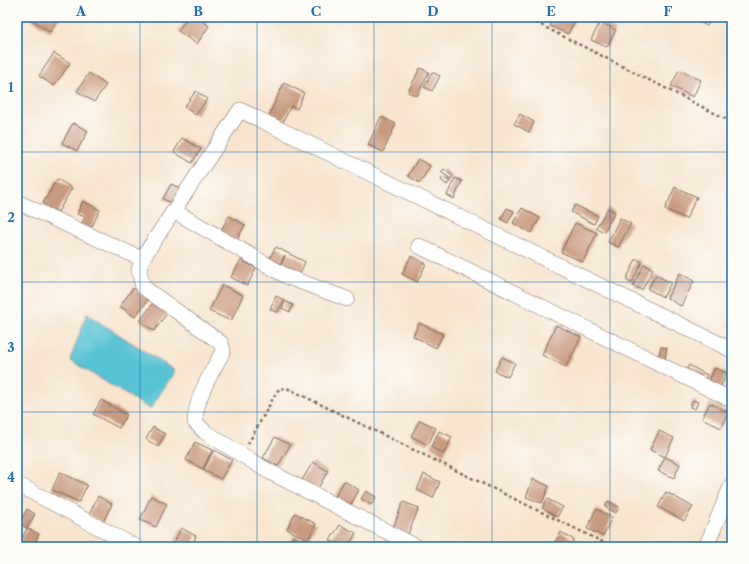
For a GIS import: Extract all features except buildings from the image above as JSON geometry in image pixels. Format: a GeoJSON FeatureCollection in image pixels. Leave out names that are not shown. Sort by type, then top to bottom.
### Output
{"type":"FeatureCollection","features":[{"type":"Feature","properties":{"kind":"street"},"geometry":{"type":"LineString","coordinates":[[417,547],[268,471],[205,432],[195,422],[198,399],[223,352],[221,343],[143,287],[139,270],[142,259],[240,110],[732,350]]}},
{"type":"Feature","properties":{"kind":"street"},"geometry":{"type":"LineString","coordinates":[[17,202],[142,259]]}},
{"type":"Feature","properties":{"kind":"street"},"geometry":{"type":"LineString","coordinates":[[174,211],[288,277],[346,299]]}},
{"type":"Feature","properties":{"kind":"street"},"geometry":{"type":"LineString","coordinates":[[420,246],[732,400]]}},
{"type":"Feature","properties":{"kind":"street"},"geometry":{"type":"LineString","coordinates":[[17,484],[136,547]]}},
{"type":"Feature","properties":{"kind":"street"},"geometry":{"type":"LineString","coordinates":[[706,547],[732,484]]}},
{"type":"Feature","properties":{"kind":"path"},"geometry":{"type":"LineString","coordinates":[[525,17],[732,122]]}},
{"type":"Feature","properties":{"kind":"path"},"geometry":{"type":"LineString","coordinates":[[242,455],[276,393],[280,388],[289,388],[516,502],[612,547]]}},
{"type":"Feature","properties":{"kind":"water"},"geometry":{"type":"Polygon","coordinates":[[[87,314],[175,371],[150,409],[70,360],[87,314]]]}}]}
